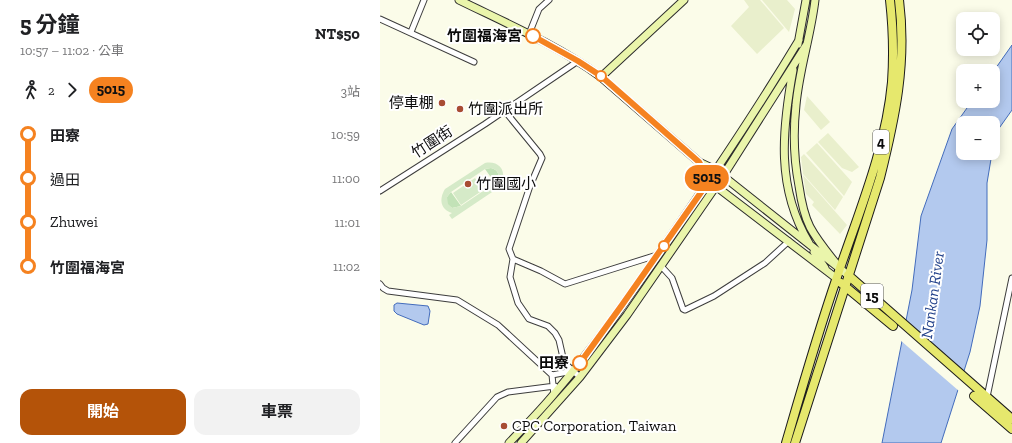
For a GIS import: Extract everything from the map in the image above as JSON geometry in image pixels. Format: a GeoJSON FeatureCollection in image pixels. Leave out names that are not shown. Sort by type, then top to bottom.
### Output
{"type":"FeatureCollection","features":[{"type":"Feature","properties":{"kind":"main road","name":"4"},"geometry":{"type":"LineString","coordinates":[[786,443],[836,278],[881,143],[889,102],[893,62],[893,29],[890,0]]}},
{"type":"Feature","properties":{"kind":"main road","name":"4"},"geometry":{"type":"LineString","coordinates":[[795,443],[844,285],[880,178],[891,134],[897,105],[901,62],[902,34],[899,0]]}},
{"type":"Feature","properties":{"kind":"main road","name":"15"},"geometry":{"type":"LineString","coordinates":[[848,275],[896,317],[1012,429]]}},
{"type":"Feature","properties":{"kind":"main road","name":"15"},"geometry":{"type":"LineString","coordinates":[[836,278],[893,326]]}},
{"type":"Feature","properties":{"kind":"main road","name":"15"},"geometry":{"type":"LineString","coordinates":[[975,392],[987,397],[1012,419]]}},
{"type":"Feature","properties":{"kind":"street"},"geometry":{"type":"LineString","coordinates":[[411,32],[424,0]]}},
{"type":"Feature","properties":{"kind":"street"},"geometry":{"type":"LineString","coordinates":[[460,0],[529,34],[578,61],[601,76],[699,162],[716,170],[848,275]]}},
{"type":"Feature","properties":{"kind":"street"},"geometry":{"type":"LineString","coordinates":[[529,34],[539,9],[549,0]]}},
{"type":"Feature","properties":{"kind":"street"},"geometry":{"type":"LineString","coordinates":[[601,76],[684,0]]}},
{"type":"Feature","properties":{"kind":"street"},"geometry":{"type":"LineString","coordinates":[[806,0],[787,102],[784,134],[784,164],[793,206],[803,233],[825,268]]}},
{"type":"Feature","properties":{"kind":"street"},"geometry":{"type":"LineString","coordinates":[[815,0],[794,121],[797,180],[810,227],[820,243],[840,268]]}},
{"type":"Feature","properties":{"kind":"street"},"geometry":{"type":"LineString","coordinates":[[380,19],[474,62]]}},
{"type":"Feature","properties":{"kind":"street"},"geometry":{"type":"LineString","coordinates":[[509,443],[562,385],[657,255],[709,181],[772,86],[799,40]]}},
{"type":"Feature","properties":{"kind":"street"},"geometry":{"type":"LineString","coordinates":[[521,443],[580,377],[627,315],[723,176],[807,44]]}},
{"type":"Feature","properties":{"kind":"street","name":"竹圍街"},"geometry":{"type":"LineString","coordinates":[[380,191],[578,61]]}},
{"type":"Feature","properties":{"kind":"street"},"geometry":{"type":"LineString","coordinates":[[504,110],[542,158],[530,186],[509,249],[512,259],[510,278],[518,303],[529,319],[548,326],[555,333],[559,340],[564,362],[580,377]]}},
{"type":"Feature","properties":{"kind":"street"},"geometry":{"type":"LineString","coordinates":[[699,162],[709,181],[825,268],[836,278]]}},
{"type":"Feature","properties":{"kind":"street"},"geometry":{"type":"LineString","coordinates":[[661,266],[672,278],[683,309],[685,310],[714,296],[765,262],[789,241]]}},
{"type":"Feature","properties":{"kind":"street"},"geometry":{"type":"LineString","coordinates":[[512,259],[541,271],[565,284],[657,255]]}},
{"type":"Feature","properties":{"kind":"street"},"geometry":{"type":"LineString","coordinates":[[987,397],[1012,278]]}},
{"type":"Feature","properties":{"kind":"street"},"geometry":{"type":"LineString","coordinates":[[380,284],[388,291],[457,300],[498,325],[552,375],[554,395]]}},
{"type":"Feature","properties":{"kind":"street"},"geometry":{"type":"LineString","coordinates":[[552,375],[573,371]]}},
{"type":"Feature","properties":{"kind":"street"},"geometry":{"type":"LineString","coordinates":[[455,443],[497,396],[508,392],[562,385]]}},
{"type":"Feature","properties":{"kind":"green space"},"geometry":{"type":"Polygon","coordinates":[[[744,0],[760,0],[784,28],[757,54],[731,26],[749,7],[744,0]]]}},
{"type":"Feature","properties":{"kind":"green space"},"geometry":{"type":"Polygon","coordinates":[[[762,0],[787,0],[795,9],[789,32],[762,0]]]}},
{"type":"Feature","properties":{"kind":"green space"},"geometry":{"type":"Polygon","coordinates":[[[807,96],[830,122],[821,130],[804,110],[807,96]]]}},
{"type":"Feature","properties":{"kind":"green space"},"geometry":{"type":"Polygon","coordinates":[[[828,133],[859,167],[852,172],[842,168],[818,142],[828,133]]]}},
{"type":"Feature","properties":{"kind":"green space"},"geometry":{"type":"Polygon","coordinates":[[[817,143],[852,182],[844,196],[806,153],[817,143]]]}},
{"type":"Feature","properties":{"kind":"green space"},"geometry":{"type":"Polygon","coordinates":[[[804,154],[843,197],[835,210],[803,174],[801,157],[804,154]]]}},
{"type":"Feature","properties":{"kind":"green space"},"geometry":{"type":"Polygon","coordinates":[[[485,163],[493,163],[499,166],[503,171],[503,179],[507,177],[510,180],[452,219],[449,215],[452,213],[445,209],[441,200],[445,189],[485,163]],[[485,169],[451,192],[447,197],[448,204],[452,208],[461,206],[495,183],[498,178],[498,174],[494,169],[485,169]]]}},
{"type":"Feature","properties":{"kind":"green space"},"geometry":{"type":"Polygon","coordinates":[[[491,168],[496,170],[498,174],[497,181],[495,183],[485,169],[491,168]]]}},
{"type":"Feature","properties":{"kind":"green space"},"geometry":{"type":"Polygon","coordinates":[[[803,175],[847,225],[840,234],[812,205],[814,202],[806,194],[803,175]]]}},
{"type":"Feature","properties":{"kind":"green space"},"geometry":{"type":"Polygon","coordinates":[[[475,178],[483,190],[461,205],[453,193],[475,178]]]}},
{"type":"Feature","properties":{"kind":"green space"},"geometry":{"type":"Polygon","coordinates":[[[451,192],[461,206],[452,208],[447,204],[447,197],[451,192]]]}},
{"type":"Feature","properties":{"kind":"water"},"geometry":{"type":"Polygon","coordinates":[[[1012,45],[1012,110],[1000,127],[1000,116],[961,116],[967,108],[1000,108],[1000,64],[999,64],[1012,45]]]}},
{"type":"Feature","properties":{"kind":"water","name":"Nankan River"},"geometry":{"type":"Polygon","coordinates":[[[956,123],[956,160],[991,160],[987,183],[987,240],[980,306],[970,352],[941,443],[882,443],[912,290],[921,216],[952,129],[956,123]]]}},
{"type":"Feature","properties":{"kind":"water"},"geometry":{"type":"Polygon","coordinates":[[[397,303],[428,306],[430,311],[428,324],[424,325],[397,314],[394,311],[394,305],[397,303]]]}},
{"type":"Feature","properties":{"kind":"pier"},"geometry":{"type":"Polygon","coordinates":[[[904,320],[966,373],[959,391],[900,340],[904,320]]]}},
{"type":"Feature","properties":{"kind":"bus line","name":"5015"},"geometry":{"type":"LineString","coordinates":[[533,36],[551,45],[601,76],[699,162],[709,181],[580,363]]}},
{"type":"Feature","properties":{"kind":"place","name":"竹圍福海宮"},"geometry":{"type":"Point","coordinates":[533,36]}},
{"type":"Feature","properties":{"kind":"place","name":"停車棚"},"geometry":{"type":"Point","coordinates":[442,103]}},
{"type":"Feature","properties":{"kind":"place","name":"竹圍派出所"},"geometry":{"type":"Point","coordinates":[460,109]}},
{"type":"Feature","properties":{"kind":"place","name":"竹圍國小"},"geometry":{"type":"Point","coordinates":[468,184]}},
{"type":"Feature","properties":{"kind":"place","name":"田寮"},"geometry":{"type":"Point","coordinates":[580,363]}},
{"type":"Feature","properties":{"kind":"place","name":"CPC Corporation, Taiwan"},"geometry":{"type":"Point","coordinates":[504,426]}}]}
